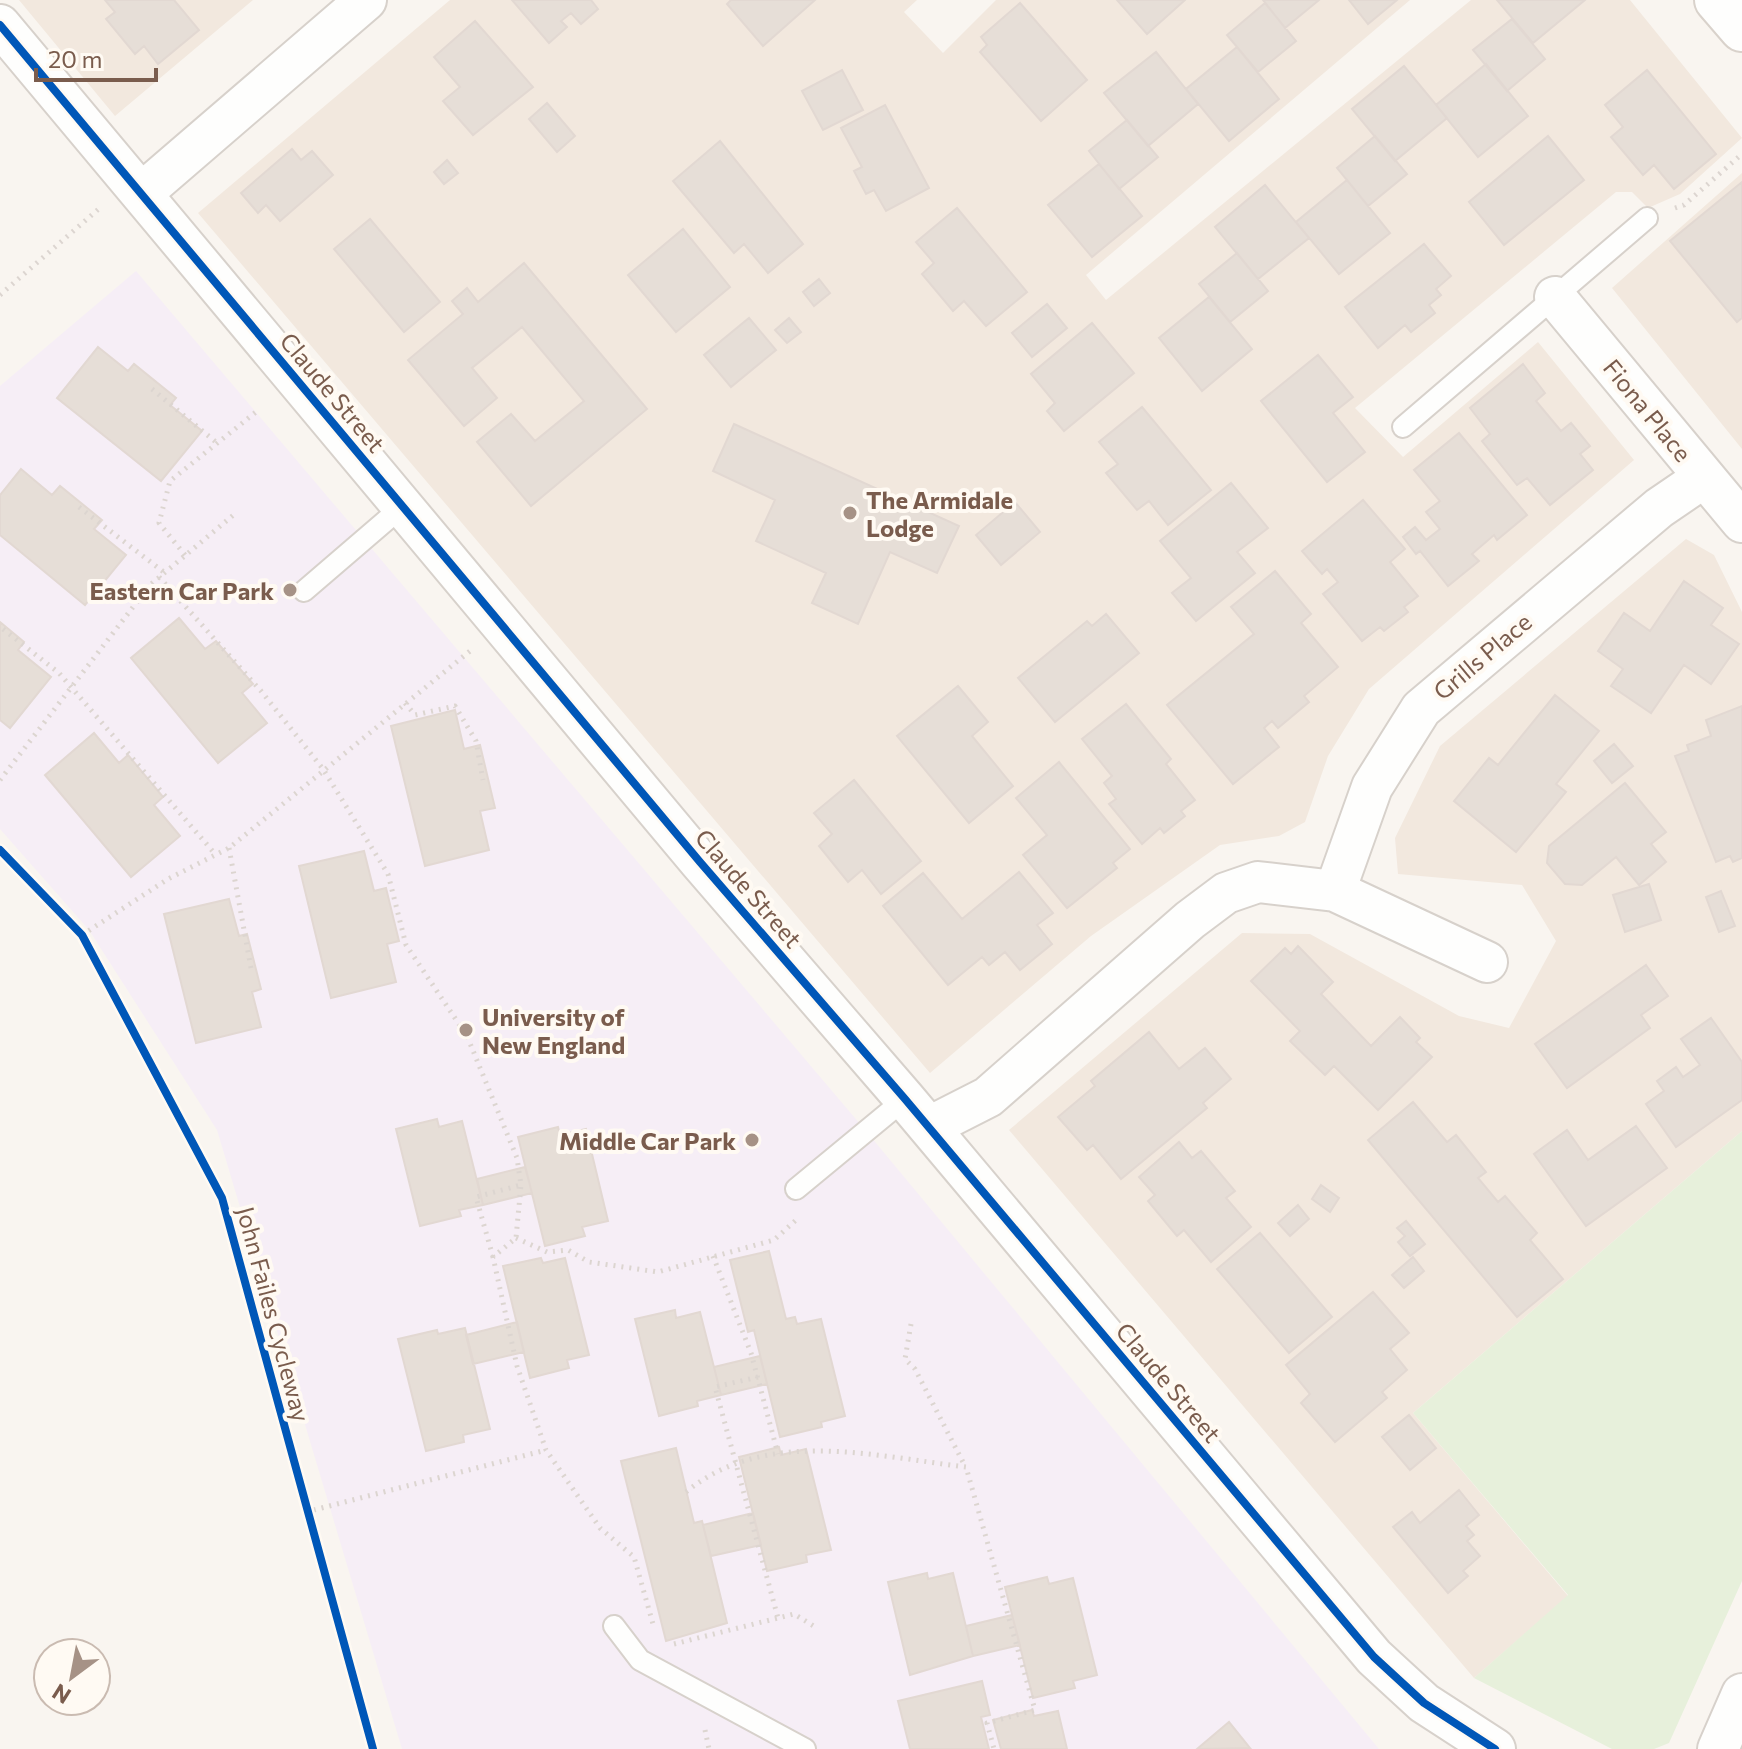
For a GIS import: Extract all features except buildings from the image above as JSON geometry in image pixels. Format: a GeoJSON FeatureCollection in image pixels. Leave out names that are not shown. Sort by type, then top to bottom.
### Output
{"type":"FeatureCollection","features":[{"type":"Feature","properties":{"kind":"main road"},"geometry":{"type":"LineString","coordinates":[[1717,0],[1742,29]]}},
{"type":"Feature","properties":{"kind":"street"},"geometry":{"type":"LineString","coordinates":[[123,199],[366,0]]}},
{"type":"Feature","properties":{"kind":"street","name":"Claude Street"},"geometry":{"type":"LineString","coordinates":[[0,25],[123,199],[403,506],[700,862],[917,1113],[1374,1657],[1424,1703],[1495,1749]]}},
{"type":"Feature","properties":{"kind":"street","name":"Fiona Place"},"geometry":{"type":"LineString","coordinates":[[1555,297],[1742,522]]}},
{"type":"Feature","properties":{"kind":"street","name":"Grills Place"},"geometry":{"type":"LineString","coordinates":[[1335,891],[1372,787],[1421,709],[1647,518],[1703,478]]}},
{"type":"Feature","properties":{"kind":"street"},"geometry":{"type":"LineString","coordinates":[[917,1113],[988,1097],[1190,920],[1226,893],[1258,882],[1335,891],[1487,962]]}},
{"type":"Feature","properties":{"kind":"street"},"geometry":{"type":"LineString","coordinates":[[1718,1749],[1742,1694]]}},
{"type":"Feature","properties":{"kind":"lane"},"geometry":{"type":"LineString","coordinates":[[1403,427],[1647,218]]}},
{"type":"Feature","properties":{"kind":"lane"},"geometry":{"type":"LineString","coordinates":[[304,591],[403,506]]}},
{"type":"Feature","properties":{"kind":"lane"},"geometry":{"type":"LineString","coordinates":[[796,1189],[917,1113]]}},
{"type":"Feature","properties":{"kind":"lane"},"geometry":{"type":"LineString","coordinates":[[614,1626],[640,1660],[805,1749]]}},
{"type":"Feature","properties":{"kind":"path"},"geometry":{"type":"LineString","coordinates":[[1647,218],[1684,205],[1742,154]]}},
{"type":"Feature","properties":{"kind":"path"},"geometry":{"type":"LineString","coordinates":[[0,295],[123,199]]}},
{"type":"Feature","properties":{"kind":"path"},"geometry":{"type":"LineString","coordinates":[[152,389],[217,443]]}},
{"type":"Feature","properties":{"kind":"path"},"geometry":{"type":"LineString","coordinates":[[185,555],[159,523],[170,481],[256,412]]}},
{"type":"Feature","properties":{"kind":"path"},"geometry":{"type":"LineString","coordinates":[[79,507],[162,575],[261,691],[323,769],[388,874],[406,945],[467,1036],[492,1088],[517,1158],[521,1185],[516,1238],[493,1257]]}},
{"type":"Feature","properties":{"kind":"path"},"geometry":{"type":"LineString","coordinates":[[0,780],[162,575],[237,512]]}},
{"type":"Feature","properties":{"kind":"path"},"geometry":{"type":"LineString","coordinates":[[3,629],[72,687],[216,855]]}},
{"type":"Feature","properties":{"kind":"path"},"geometry":{"type":"LineString","coordinates":[[82,935],[168,879],[229,848],[475,647]]}},
{"type":"Feature","properties":{"kind":"path"},"geometry":{"type":"LineString","coordinates":[[405,703],[415,715],[455,706],[476,741],[483,780]]}},
{"type":"Feature","properties":{"kind":"path"},"geometry":{"type":"LineString","coordinates":[[229,848],[251,968]]}},
{"type":"Feature","properties":{"kind":"path"},"geometry":{"type":"LineString","coordinates":[[72,925],[89,949]]}},
{"type":"Feature","properties":{"kind":"path"},"geometry":{"type":"LineString","coordinates":[[521,1185],[476,1197],[517,1366],[546,1450],[600,1528],[634,1557],[656,1632]]}},
{"type":"Feature","properties":{"kind":"path"},"geometry":{"type":"LineString","coordinates":[[516,1238],[547,1252],[568,1250],[589,1262],[658,1272],[774,1240],[802,1215]]}},
{"type":"Feature","properties":{"kind":"path"},"geometry":{"type":"LineString","coordinates":[[713,1256],[758,1377],[778,1454]]}},
{"type":"Feature","properties":{"kind":"path"},"geometry":{"type":"LineString","coordinates":[[911,1324],[905,1359],[915,1369],[966,1467],[1035,1710],[987,1723],[994,1749]]}},
{"type":"Feature","properties":{"kind":"path"},"geometry":{"type":"LineString","coordinates":[[758,1377],[715,1387],[778,1618]]}},
{"type":"Feature","properties":{"kind":"path"},"geometry":{"type":"LineString","coordinates":[[686,1492],[709,1474],[734,1462],[811,1449],[966,1467]]}},
{"type":"Feature","properties":{"kind":"path"},"geometry":{"type":"LineString","coordinates":[[306,1512],[546,1450]]}},
{"type":"Feature","properties":{"kind":"path"},"geometry":{"type":"LineString","coordinates":[[302,1497],[310,1526]]}},
{"type":"Feature","properties":{"kind":"path"},"geometry":{"type":"LineString","coordinates":[[660,1647],[794,1614],[817,1628]]}},
{"type":"Feature","properties":{"kind":"shaded area"},"geometry":{"type":"Polygon","coordinates":[[[19,0],[253,0],[115,116],[19,0]]]}},
{"type":"Feature","properties":{"kind":"shaded area"},"geometry":{"type":"Polygon","coordinates":[[[450,0],[917,0],[904,12],[943,53],[996,0],[1410,0],[1086,275],[1106,300],[1471,0],[1630,0],[1742,138],[1680,194],[1648,208],[1632,192],[1616,192],[1355,408],[1403,457],[1538,342],[1634,460],[1369,689],[1328,756],[1305,822],[1279,836],[1220,845],[1091,936],[930,1073],[198,213],[450,0]]]}},
{"type":"Feature","properties":{"kind":"shaded area"},"geometry":{"type":"Polygon","coordinates":[[[1742,173],[1742,449],[1612,288],[1742,173]]]}},
{"type":"Feature","properties":{"kind":"shaded area","name":"University of New England"},"geometry":{"type":"Polygon","coordinates":[[[136,271],[866,1131],[1379,1749],[402,1749],[217,1130],[89,930],[0,829],[0,386],[136,271]]]}},
{"type":"Feature","properties":{"kind":"shaded area"},"geometry":{"type":"Polygon","coordinates":[[[1686,539],[1714,555],[1742,612],[1742,1131],[1413,1413],[1568,1596],[1474,1678],[1009,1130],[1242,933],[1310,934],[1459,1016],[1509,1028],[1556,941],[1522,885],[1398,874],[1395,838],[1440,746],[1686,539]]]}},
{"type":"Feature","properties":{"kind":"green space"},"geometry":{"type":"Polygon","coordinates":[[[1742,1131],[1742,1581],[1669,1743],[1654,1749],[1612,1749],[1474,1678],[1568,1595],[1413,1413],[1742,1131]]]}},
{"type":"Feature","properties":{"kind":"cycle path"},"geometry":{"type":"LineString","coordinates":[[0,25],[700,862],[905,1099],[1374,1657],[1424,1703],[1495,1749]]}},
{"type":"Feature","properties":{"kind":"cycle path","name":"John Failes Cycleway"},"geometry":{"type":"LineString","coordinates":[[0,850],[82,935],[222,1198],[373,1749]]}},
{"type":"Feature","properties":{"kind":"place","name":"The Armidale Lodge"},"geometry":{"type":"Point","coordinates":[850,513]}},
{"type":"Feature","properties":{"kind":"place","name":"Eastern Car Park"},"geometry":{"type":"Point","coordinates":[290,590]}},
{"type":"Feature","properties":{"kind":"place","name":"University of New England"},"geometry":{"type":"Point","coordinates":[466,1030]}},
{"type":"Feature","properties":{"kind":"place","name":"Middle Car Park"},"geometry":{"type":"Point","coordinates":[752,1140]}}]}
